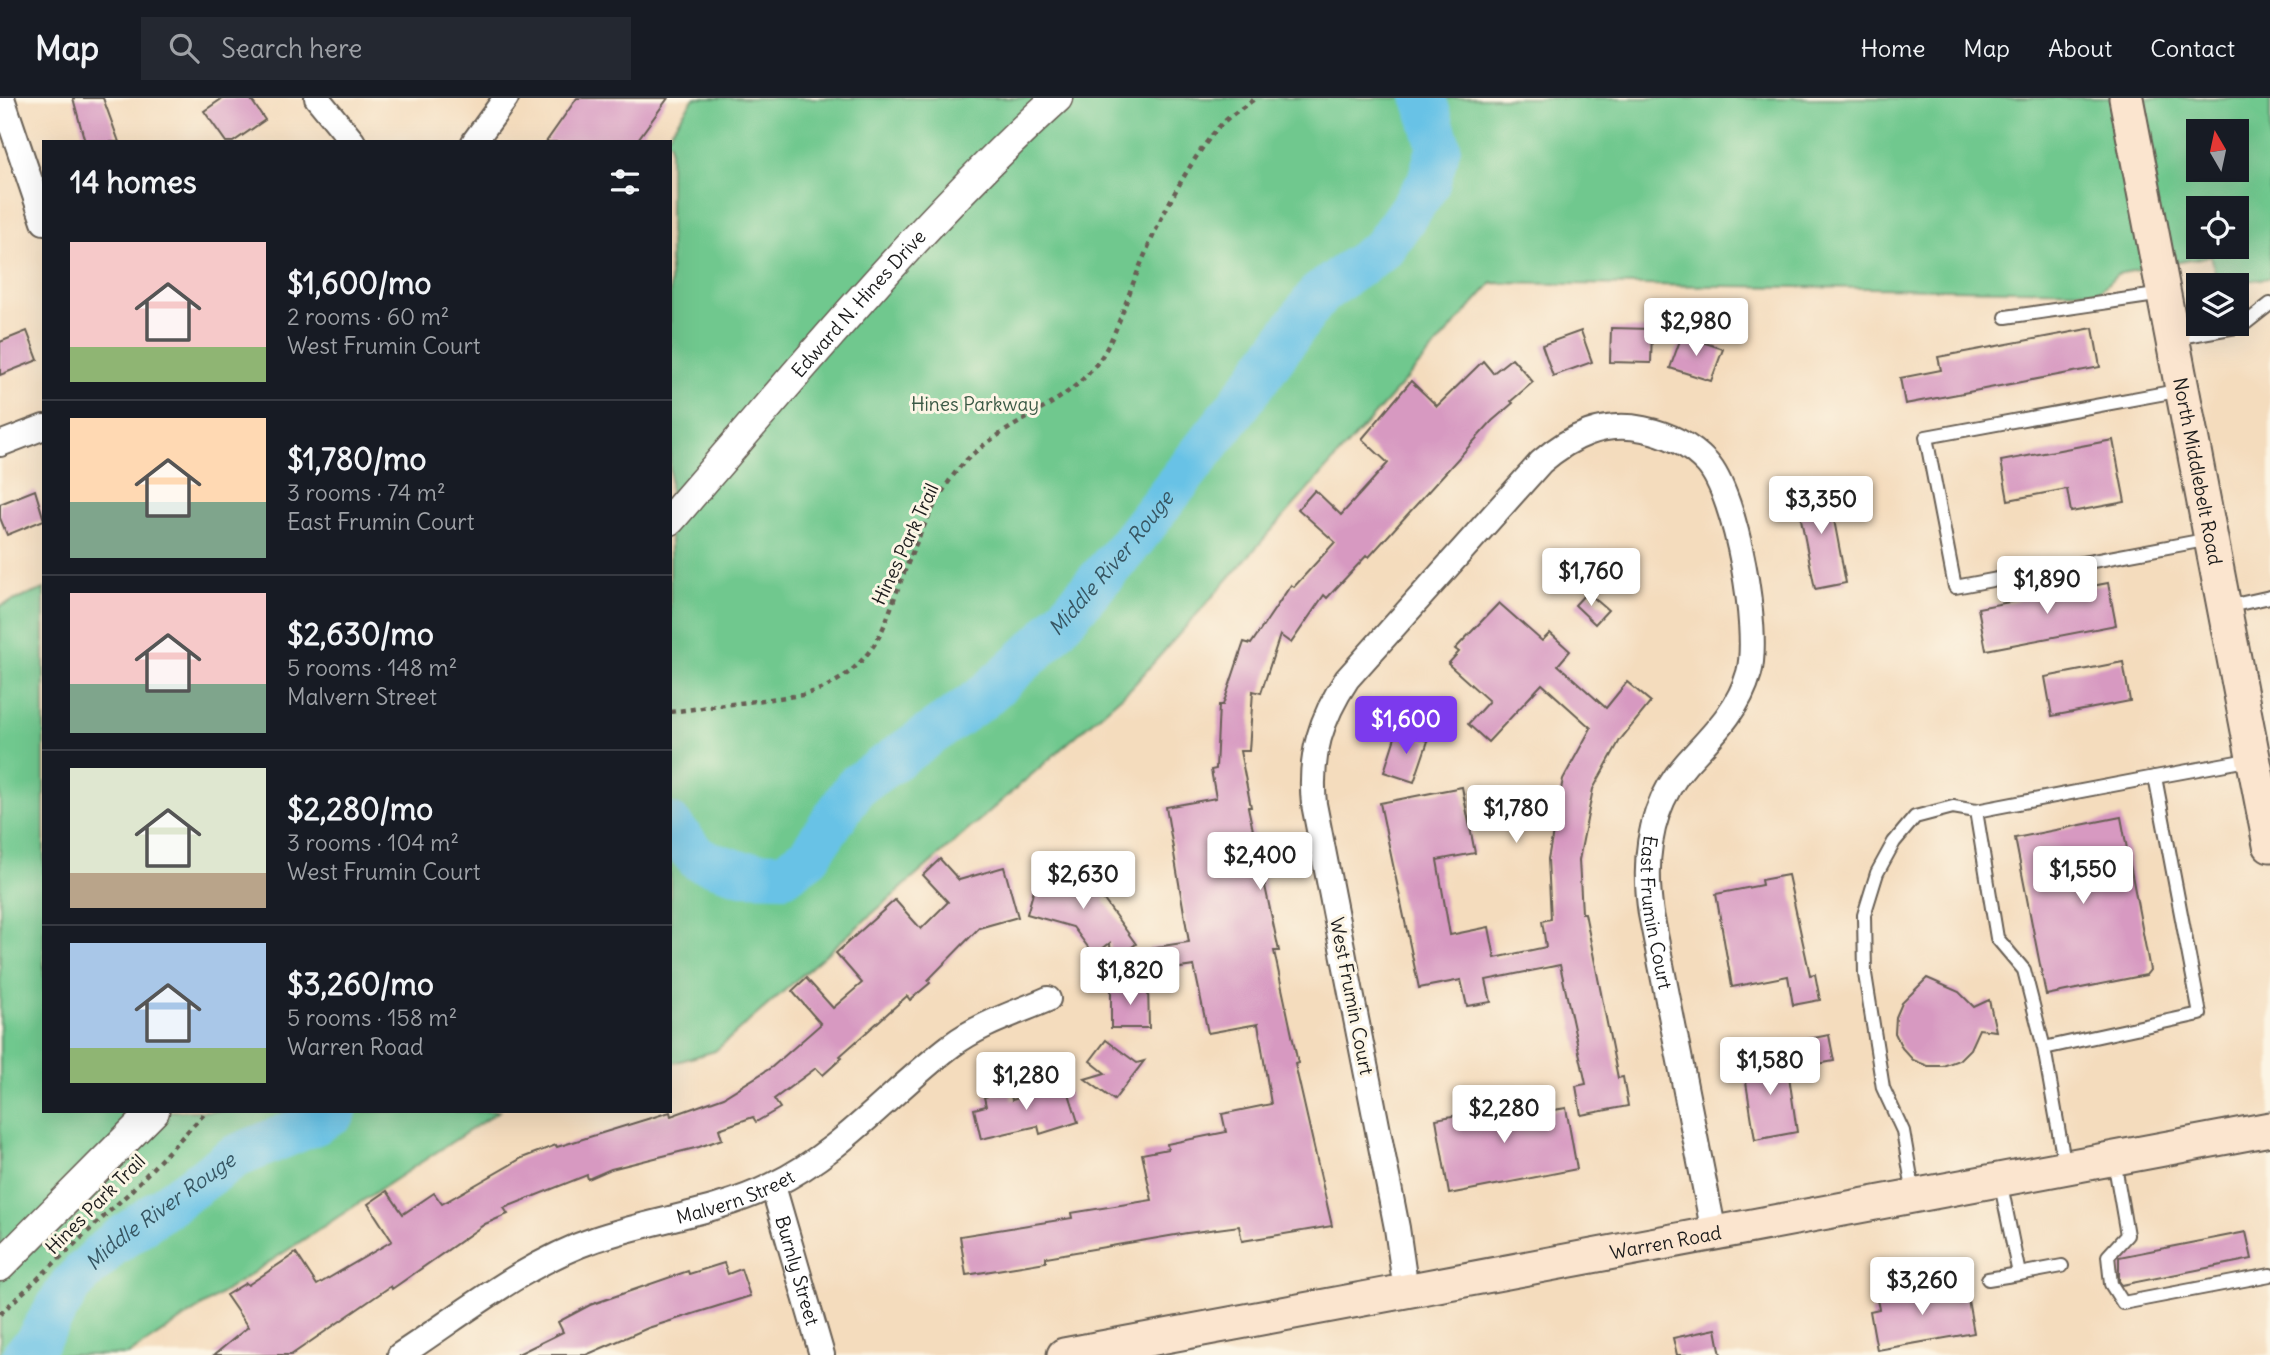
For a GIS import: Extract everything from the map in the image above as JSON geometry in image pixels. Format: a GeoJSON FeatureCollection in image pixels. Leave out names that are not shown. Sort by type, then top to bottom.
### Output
{"type":"FeatureCollection","features":[{"type":"Feature","properties":{"kind":"main road","name":"North Middlebelt Road"},"geometry":{"type":"LineString","coordinates":[[2126,98],[2268,827]]}},
{"type":"Feature","properties":{"kind":"main road","name":"Warren Road"},"geometry":{"type":"LineString","coordinates":[[1063,1355],[2270,1129]]}},
{"type":"Feature","properties":{"kind":"street"},"geometry":{"type":"LineString","coordinates":[[2,98],[42,216]]}},
{"type":"Feature","properties":{"kind":"street"},"geometry":{"type":"LineString","coordinates":[[317,98],[351,140]]}},
{"type":"Feature","properties":{"kind":"street"},"geometry":{"type":"LineString","coordinates":[[475,140],[506,98]]}},
{"type":"Feature","properties":{"kind":"street","name":"Edward N. Hines Drive"},"geometry":{"type":"LineString","coordinates":[[672,518],[918,235],[994,155],[1057,98]]}},
{"type":"Feature","properties":{"kind":"street","name":"East Frumin Court"},"geometry":{"type":"LineString","coordinates":[[1467,544],[1559,447],[1586,432],[1630,427],[1677,439],[1708,464],[1723,487],[1732,516],[1749,600],[1752,636],[1749,673],[1732,711],[1684,767],[1664,798],[1649,840],[1646,861],[1651,914],[1714,1233]]}},
{"type":"Feature","properties":{"kind":"street"},"geometry":{"type":"LineString","coordinates":[[0,444],[42,428]]}},
{"type":"Feature","properties":{"kind":"street","name":"West Frumin Court"},"geometry":{"type":"LineString","coordinates":[[1406,1291],[1397,1228],[1314,804],[1313,761],[1324,718],[1347,679],[1467,544]]}},
{"type":"Feature","properties":{"kind":"street","name":"Malvern Street"},"geometry":{"type":"LineString","coordinates":[[400,1355],[547,1260],[596,1239],[715,1207],[773,1185],[799,1171],[865,1120],[952,1045],[971,1032],[1048,999]]}},
{"type":"Feature","properties":{"kind":"street"},"geometry":{"type":"LineString","coordinates":[[0,1266],[152,1113]]}},
{"type":"Feature","properties":{"kind":"street","name":"Burnly Street"},"geometry":{"type":"LineString","coordinates":[[773,1185],[822,1355]]}},
{"type":"Feature","properties":{"kind":"lane"},"geometry":{"type":"LineString","coordinates":[[2006,317],[2164,294]]}},
{"type":"Feature","properties":{"kind":"lane"},"geometry":{"type":"LineString","coordinates":[[2172,339],[2242,326],[2270,304]]}},
{"type":"Feature","properties":{"kind":"lane"},"geometry":{"type":"LineString","coordinates":[[2182,389],[1926,437],[1931,465],[1955,587],[2211,539]]}},
{"type":"Feature","properties":{"kind":"lane"},"geometry":{"type":"LineString","coordinates":[[2224,607],[2270,597]]}},
{"type":"Feature","properties":{"kind":"lane"},"geometry":{"type":"LineString","coordinates":[[1914,1196],[1903,1131],[1883,1088],[1866,974],[1864,915],[1877,873],[1894,842],[1915,817],[1953,807],[1976,811],[2254,759]]}},
{"type":"Feature","properties":{"kind":"lane"},"geometry":{"type":"LineString","coordinates":[[2044,1048],[2200,1014],[2155,777]]}},
{"type":"Feature","properties":{"kind":"lane"},"geometry":{"type":"LineString","coordinates":[[1976,811],[1997,939],[2024,970],[2044,1048],[2065,1167]]}},
{"type":"Feature","properties":{"kind":"lane"},"geometry":{"type":"LineString","coordinates":[[2114,1159],[2127,1235],[2108,1256],[2111,1284],[2123,1303],[2270,1275]]}},
{"type":"Feature","properties":{"kind":"lane"},"geometry":{"type":"LineString","coordinates":[[2000,1180],[2018,1274]]}},
{"type":"Feature","properties":{"kind":"lane"},"geometry":{"type":"LineString","coordinates":[[1988,1279],[2062,1266]]}},
{"type":"Feature","properties":{"kind":"path","name":"Hines Park Trail"},"geometry":{"type":"LineString","coordinates":[[672,712],[802,695],[823,690],[854,669],[873,648],[935,503],[953,475],[974,451],[1078,383],[1095,367],[1112,335],[1146,250],[1192,165],[1219,126],[1256,98]]}},
{"type":"Feature","properties":{"kind":"path","name":"Hines Park Trail"},"geometry":{"type":"LineString","coordinates":[[0,1314],[128,1194],[204,1113]]}},
{"type":"Feature","properties":{"kind":"green space","name":"Hines Parkway"},"geometry":{"type":"Polygon","coordinates":[[[694,98],[2270,98],[2270,278],[2249,281],[2249,273],[2215,273],[2212,259],[2249,259],[2249,196],[2186,196],[2186,259],[2195,259],[2117,274],[2100,291],[1492,283],[1132,687],[715,1051],[672,1063],[672,140],[664,140],[694,98]]]}},
{"type":"Feature","properties":{"kind":"green space"},"geometry":{"type":"Polygon","coordinates":[[[42,590],[42,1113],[496,1113],[128,1355],[0,1355],[0,606],[42,590]]]}},
{"type":"Feature","properties":{"kind":"building"},"geometry":{"type":"Polygon","coordinates":[[[73,98],[103,98],[118,140],[84,140],[73,98]]]}},
{"type":"Feature","properties":{"kind":"building"},"geometry":{"type":"Polygon","coordinates":[[[223,98],[250,98],[265,120],[236,140],[225,140],[204,111],[223,98]]]}},
{"type":"Feature","properties":{"kind":"building"},"geometry":{"type":"Polygon","coordinates":[[[577,98],[668,98],[637,140],[547,140],[577,98]]]}},
{"type":"Feature","properties":{"kind":"building"},"geometry":{"type":"Polygon","coordinates":[[[1611,328],[1652,329],[1651,363],[1610,362],[1611,328]]]}},
{"type":"Feature","properties":{"kind":"building"},"geometry":{"type":"Polygon","coordinates":[[[2093,328],[2100,367],[1905,404],[1900,378],[1941,370],[1938,357],[2093,328]]]}},
{"type":"Feature","properties":{"kind":"building"},"geometry":{"type":"Polygon","coordinates":[[[27,331],[38,360],[0,375],[0,342],[27,331]]]}},
{"type":"Feature","properties":{"kind":"building"},"geometry":{"type":"Polygon","coordinates":[[[1581,331],[1592,362],[1553,376],[1542,345],[1581,331]]]}},
{"type":"Feature","properties":{"kind":"building"},"geometry":{"type":"Polygon","coordinates":[[[1682,335],[1723,349],[1711,381],[1670,368],[1682,335]]]}},
{"type":"Feature","properties":{"kind":"building"},"geometry":{"type":"Polygon","coordinates":[[[1512,358],[1533,382],[1492,421],[1369,557],[1367,555],[1327,598],[1324,595],[1291,643],[1280,635],[1261,693],[1253,691],[1249,751],[1240,751],[1251,807],[1248,807],[1279,951],[1274,951],[1298,1063],[1295,1064],[1332,1226],[1242,1241],[1239,1226],[1046,1257],[1046,1262],[966,1275],[960,1236],[1072,1218],[1071,1213],[1152,1200],[1142,1154],[1168,1149],[1167,1144],[1226,1132],[1222,1114],[1271,1104],[1258,1024],[1208,1033],[1194,966],[1153,972],[1149,948],[1189,942],[1166,807],[1216,798],[1211,770],[1216,769],[1219,705],[1223,705],[1244,642],[1251,644],[1291,585],[1294,587],[1335,542],[1298,509],[1315,490],[1341,515],[1388,463],[1362,439],[1411,381],[1437,406],[1483,361],[1493,373],[1512,358]]]}},
{"type":"Feature","properties":{"kind":"building"},"geometry":{"type":"Polygon","coordinates":[[[2113,440],[2125,502],[2071,512],[2067,489],[2008,500],[2001,461],[2113,440]]]}},
{"type":"Feature","properties":{"kind":"building"},"geometry":{"type":"Polygon","coordinates":[[[1827,483],[1846,583],[1815,589],[1795,489],[1827,483]]]}},
{"type":"Feature","properties":{"kind":"building"},"geometry":{"type":"Polygon","coordinates":[[[35,490],[42,521],[7,535],[0,518],[0,504],[35,490]]]}},
{"type":"Feature","properties":{"kind":"building"},"geometry":{"type":"Polygon","coordinates":[[[2108,583],[2116,625],[1986,650],[1978,608],[2108,583]]]}},
{"type":"Feature","properties":{"kind":"building"},"geometry":{"type":"Polygon","coordinates":[[[1587,592],[1608,610],[1595,624],[1575,605],[1587,592]]]}},
{"type":"Feature","properties":{"kind":"building"},"geometry":{"type":"Polygon","coordinates":[[[1499,603],[1542,641],[1550,633],[1570,651],[1558,665],[1606,708],[1627,682],[1651,702],[1620,740],[1593,789],[1579,860],[1582,913],[1585,913],[1618,1078],[1623,1077],[1628,1106],[1581,1115],[1576,1086],[1586,1084],[1560,965],[1486,980],[1491,1002],[1467,1006],[1461,980],[1419,988],[1380,803],[1462,787],[1475,853],[1437,860],[1450,935],[1489,927],[1495,958],[1546,947],[1542,921],[1551,919],[1548,859],[1563,779],[1591,728],[1542,684],[1488,742],[1468,724],[1489,701],[1448,664],[1459,652],[1455,649],[1499,603]]]}},
{"type":"Feature","properties":{"kind":"building"},"geometry":{"type":"Polygon","coordinates":[[[2123,662],[2130,701],[2052,716],[2045,677],[2123,662]]]}},
{"type":"Feature","properties":{"kind":"building"},"geometry":{"type":"Polygon","coordinates":[[[1397,731],[1428,741],[1414,782],[1384,772],[1397,731]]]}},
{"type":"Feature","properties":{"kind":"building"},"geometry":{"type":"Polygon","coordinates":[[[2121,817],[2150,970],[2146,975],[2046,995],[2015,838],[2121,817]]]}},
{"type":"Feature","properties":{"kind":"building"},"geometry":{"type":"Polygon","coordinates":[[[940,859],[959,880],[1004,867],[1018,917],[979,928],[928,980],[930,983],[910,1000],[907,996],[840,1056],[842,1058],[823,1075],[816,1068],[774,1099],[780,1108],[756,1122],[753,1117],[719,1129],[722,1139],[611,1169],[588,1179],[587,1175],[504,1208],[508,1214],[485,1224],[291,1355],[214,1355],[248,1327],[226,1295],[246,1283],[248,1285],[296,1253],[317,1285],[392,1241],[368,1204],[387,1191],[403,1214],[434,1193],[442,1204],[522,1158],[556,1145],[557,1147],[667,1113],[671,1116],[724,1097],[772,1067],[821,1024],[792,991],[806,978],[833,1008],[862,983],[836,953],[895,900],[921,929],[948,902],[923,875],[940,859]]]}},
{"type":"Feature","properties":{"kind":"building"},"geometry":{"type":"Polygon","coordinates":[[[1101,865],[1120,878],[1104,900],[1136,944],[1111,962],[1110,943],[1094,955],[1073,927],[1027,914],[1038,875],[1084,888],[1101,865]]]}},
{"type":"Feature","properties":{"kind":"building"},"geometry":{"type":"Polygon","coordinates":[[[1788,875],[1810,975],[1815,974],[1820,1000],[1793,1005],[1788,976],[1732,987],[1716,894],[1762,885],[1761,880],[1788,875]]]}},
{"type":"Feature","properties":{"kind":"building"},"geometry":{"type":"Polygon","coordinates":[[[1927,978],[1959,992],[1974,1007],[1989,1000],[1996,1031],[1979,1029],[1970,1049],[1959,1060],[1943,1066],[1928,1066],[1913,1060],[1902,1048],[1895,1033],[1896,1017],[1902,1003],[1927,978]]]}},
{"type":"Feature","properties":{"kind":"building"},"geometry":{"type":"Polygon","coordinates":[[[1148,986],[1149,1028],[1111,1028],[1111,987],[1148,986]]]}},
{"type":"Feature","properties":{"kind":"building"},"geometry":{"type":"Polygon","coordinates":[[[1829,1035],[1834,1061],[1807,1066],[1803,1040],[1829,1035]]]}},
{"type":"Feature","properties":{"kind":"building"},"geometry":{"type":"Polygon","coordinates":[[[1106,1040],[1137,1063],[1144,1061],[1114,1100],[1085,1079],[1105,1073],[1090,1061],[1106,1040]]]}},
{"type":"Feature","properties":{"kind":"building"},"geometry":{"type":"Polygon","coordinates":[[[1786,1055],[1797,1132],[1755,1140],[1743,1063],[1786,1055]]]}},
{"type":"Feature","properties":{"kind":"building"},"geometry":{"type":"Polygon","coordinates":[[[1066,1084],[1078,1122],[1040,1134],[1038,1126],[981,1139],[974,1109],[986,1106],[984,1097],[1010,1091],[1012,1100],[1066,1084]]]}},
{"type":"Feature","properties":{"kind":"building"},"geometry":{"type":"Polygon","coordinates":[[[1521,1094],[1525,1115],[1566,1108],[1577,1169],[1449,1194],[1436,1119],[1496,1108],[1494,1099],[1521,1094]]]}},
{"type":"Feature","properties":{"kind":"building"},"geometry":{"type":"Polygon","coordinates":[[[2246,1232],[2252,1259],[2122,1285],[2119,1281],[2119,1257],[2246,1232]]]}},
{"type":"Feature","properties":{"kind":"building"},"geometry":{"type":"Polygon","coordinates":[[[724,1263],[728,1274],[741,1269],[750,1296],[648,1328],[586,1355],[516,1355],[563,1332],[558,1322],[590,1305],[688,1271],[689,1274],[724,1263]]]}},
{"type":"Feature","properties":{"kind":"building"},"geometry":{"type":"Polygon","coordinates":[[[1965,1284],[1974,1333],[1877,1350],[1870,1311],[1879,1309],[1877,1300],[1965,1284]]]}},
{"type":"Feature","properties":{"kind":"building"},"geometry":{"type":"Polygon","coordinates":[[[1716,1329],[1721,1355],[1677,1355],[1673,1338],[1716,1329]]]}},
{"type":"Feature","properties":{"kind":"waterway","name":"Middle River Rouge"},"geometry":{"type":"LineString","coordinates":[[672,827],[698,859],[742,873],[784,874],[808,857],[856,786],[981,699],[1045,641],[1126,549],[1237,407],[1319,294],[1383,248],[1428,184],[1439,146],[1424,98]]}},
{"type":"Feature","properties":{"kind":"waterway","name":"Middle River Rouge"},"geometry":{"type":"LineString","coordinates":[[24,1355],[33,1347],[71,1285],[109,1247],[234,1157],[316,1123],[332,1113]]}}]}
